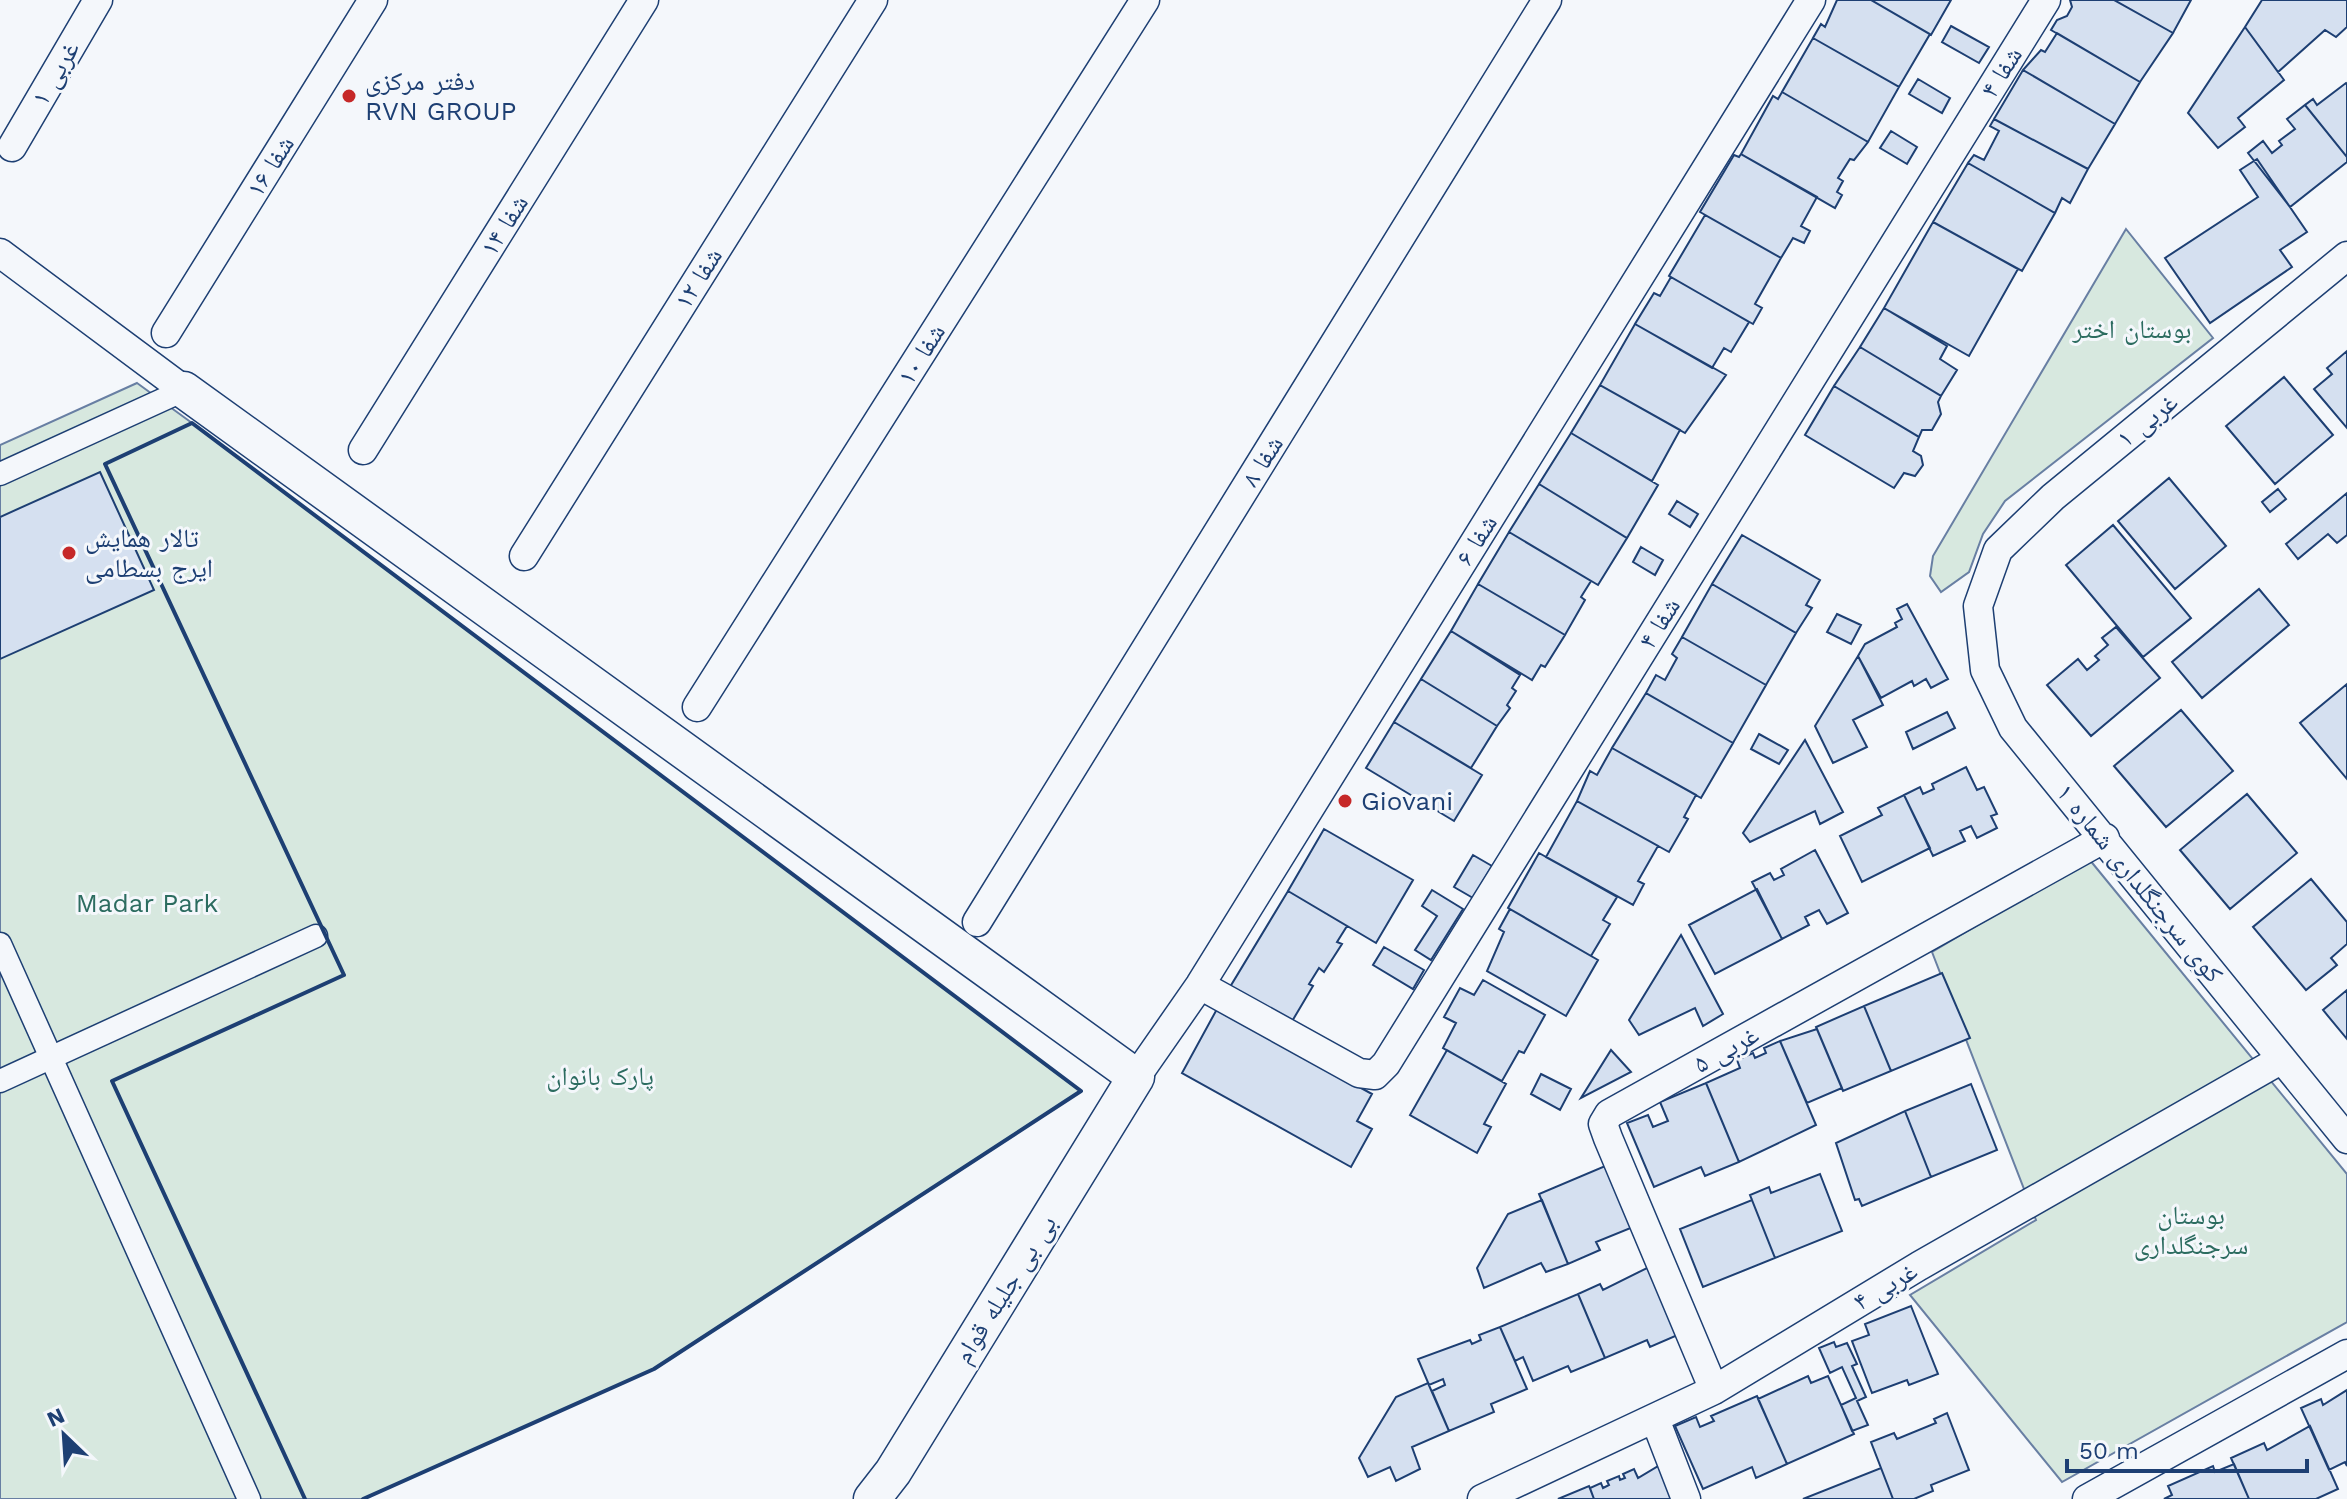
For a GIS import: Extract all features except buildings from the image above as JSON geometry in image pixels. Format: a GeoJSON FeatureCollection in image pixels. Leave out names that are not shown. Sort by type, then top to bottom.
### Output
{"type":"FeatureCollection","features":[{"type":"Feature","properties":{"kind":"street","name":"۱ غربی"},"geometry":{"type":"LineString","coordinates":[[12,147],[98,0]]}},
{"type":"Feature","properties":{"kind":"street","name":"شفا ۱۶"},"geometry":{"type":"LineString","coordinates":[[166,333],[373,0]]}},
{"type":"Feature","properties":{"kind":"street","name":"شفا ۱۴"},"geometry":{"type":"LineString","coordinates":[[363,450],[644,0]]}},
{"type":"Feature","properties":{"kind":"street","name":"شفا ۱۲"},"geometry":{"type":"LineString","coordinates":[[524,556],[873,0]]}},
{"type":"Feature","properties":{"kind":"street","name":"شفا ۱۰"},"geometry":{"type":"LineString","coordinates":[[697,707],[1145,0]]}},
{"type":"Feature","properties":{"kind":"street","name":"شفا ۸"},"geometry":{"type":"LineString","coordinates":[[977,922],[1547,0]]}},
{"type":"Feature","properties":{"kind":"street","name":"شفا ۶"},"geometry":{"type":"LineString","coordinates":[[1136,1077],[1200,985],[1811,0]]}},
{"type":"Feature","properties":{"kind":"street","name":"شفا ۴"},"geometry":{"type":"LineString","coordinates":[[1200,985],[1359,1073],[1375,1075],[1386,1064],[2046,0]]}},
{"type":"Feature","properties":{"kind":"street"},"geometry":{"type":"LineString","coordinates":[[0,253],[184,390],[1136,1077]]}},
{"type":"Feature","properties":{"kind":"street","name":"غربی ۱"},"geometry":{"type":"LineString","coordinates":[[1978,606],[1998,550],[2053,497],[2347,256]]}},
{"type":"Feature","properties":{"kind":"street"},"geometry":{"type":"LineString","coordinates":[[0,474],[184,390]]}},
{"type":"Feature","properties":{"kind":"street","name":"کوی سرجنگلداری شماره ۱"},"geometry":{"type":"LineString","coordinates":[[1978,606],[1985,670],[2013,728],[2347,1139]]}},
{"type":"Feature","properties":{"kind":"street","name":"غربی ۵"},"geometry":{"type":"LineString","coordinates":[[1714,1390],[1608,1138],[1603,1124],[1609,1114],[2105,838]]}},
{"type":"Feature","properties":{"kind":"street"},"geometry":{"type":"LineString","coordinates":[[0,1081],[316,936]]}},
{"type":"Feature","properties":{"kind":"street"},"geometry":{"type":"LineString","coordinates":[[0,944],[249,1499]]}},
{"type":"Feature","properties":{"kind":"street","name":"غربی ۴"},"geometry":{"type":"LineString","coordinates":[[1482,1499],[1714,1390],[1919,1266],[2282,1059]]}},
{"type":"Feature","properties":{"kind":"street","name":"بی بی جلیله قوام"},"geometry":{"type":"LineString","coordinates":[[872,1499],[893,1472],[1136,1077]]}},
{"type":"Feature","properties":{"kind":"street"},"geometry":{"type":"LineString","coordinates":[[2087,1499],[2347,1354]]}},
{"type":"Feature","properties":{"kind":"street"},"geometry":{"type":"LineString","coordinates":[[1655,1419],[1686,1499]]}},
{"type":"Feature","properties":{"kind":"green space","name":"بوستان اختر"},"geometry":{"type":"Polygon","coordinates":[[[2126,229],[2213,338],[2005,501],[1983,534],[1969,572],[1941,592],[1930,576],[1933,556],[2126,229]]]}},
{"type":"Feature","properties":{"kind":"green space","name":"پارک بانوان"},"geometry":{"type":"Polygon","coordinates":[[[137,383],[1081,1091],[654,1369],[363,1499],[0,1499],[0,445],[137,383]]]}},
{"type":"Feature","properties":{"kind":"green space","name":"بوستان سرجنگلداری"},"geometry":{"type":"Polygon","coordinates":[[[2089,859],[2347,1174],[2347,1322],[2062,1482],[1910,1295],[2036,1220],[1932,952],[2089,859]]]}},
{"type":"Feature","properties":{"kind":"wall"},"geometry":{"type":"LineString","coordinates":[[305,1499],[112,1081],[344,975],[105,464],[192,423],[1081,1091],[654,1369],[363,1499]]}},
{"type":"Feature","properties":{"kind":"place","name":"دفتر مرکزی RVN GROUP"},"geometry":{"type":"Point","coordinates":[349,96]}},
{"type":"Feature","properties":{"kind":"place","name":"تالار همایش ایرج بسطامی"},"geometry":{"type":"Point","coordinates":[69,553]}},
{"type":"Feature","properties":{"kind":"place","name":"Giovani"},"geometry":{"type":"Point","coordinates":[1345,801]}},
{"type":"Feature","properties":{"kind":"park label","name":"Madar Park"},"geometry":{"type":"Point","coordinates":[147,903]}}]}
